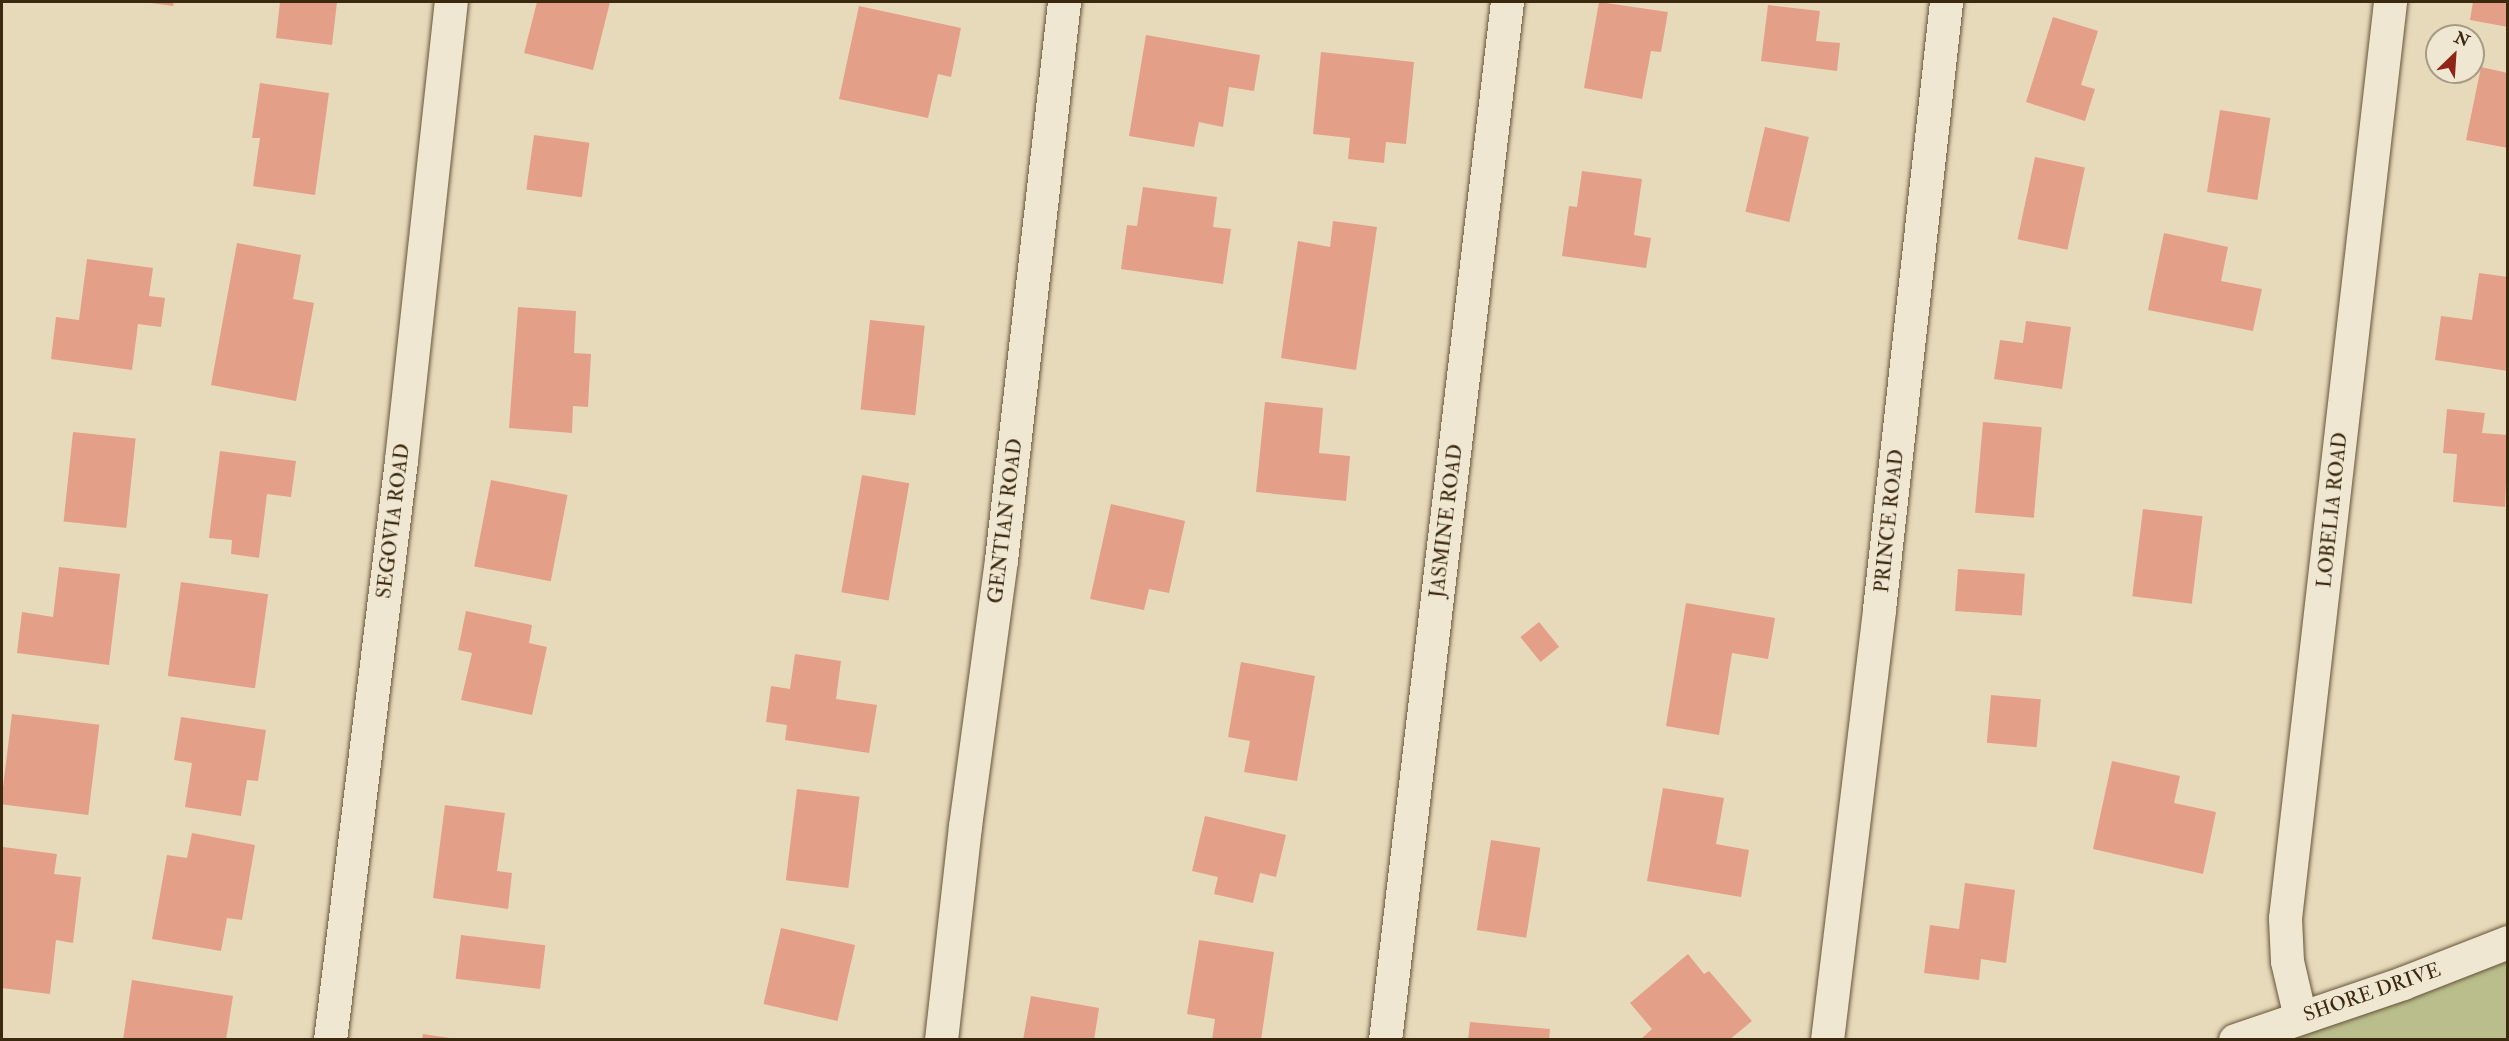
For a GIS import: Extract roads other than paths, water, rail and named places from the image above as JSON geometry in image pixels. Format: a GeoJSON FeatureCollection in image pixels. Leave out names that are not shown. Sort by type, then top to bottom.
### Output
{"type":"FeatureCollection","features":[{"type":"Feature","properties":{"kind":"street","name":"SEGOVIA ROAD"},"geometry":{"type":"LineString","coordinates":[[330,1040],[401,460],[451,2]]}},
{"type":"Feature","properties":{"kind":"street","name":"GENTIAN ROAD"},"geometry":{"type":"LineString","coordinates":[[941,1040],[965,826],[1001,560],[1064,2]]}},
{"type":"Feature","properties":{"kind":"street","name":"JASMINE ROAD"},"geometry":{"type":"LineString","coordinates":[[1385,1040],[1507,2]]}},
{"type":"Feature","properties":{"kind":"street","name":"PRINCE ROAD"},"geometry":{"type":"LineString","coordinates":[[1827,1040],[1880,609],[1946,2]]}},
{"type":"Feature","properties":{"kind":"street","name":"LOBELIA ROAD"},"geometry":{"type":"LineString","coordinates":[[2300,1017],[2288,961],[2285,918],[2390,2]]}},
{"type":"Feature","properties":{"kind":"street","name":"SHORE DRIVE"},"geometry":{"type":"LineString","coordinates":[[2235,1040],[2403,982],[2508,942]]}}]}
